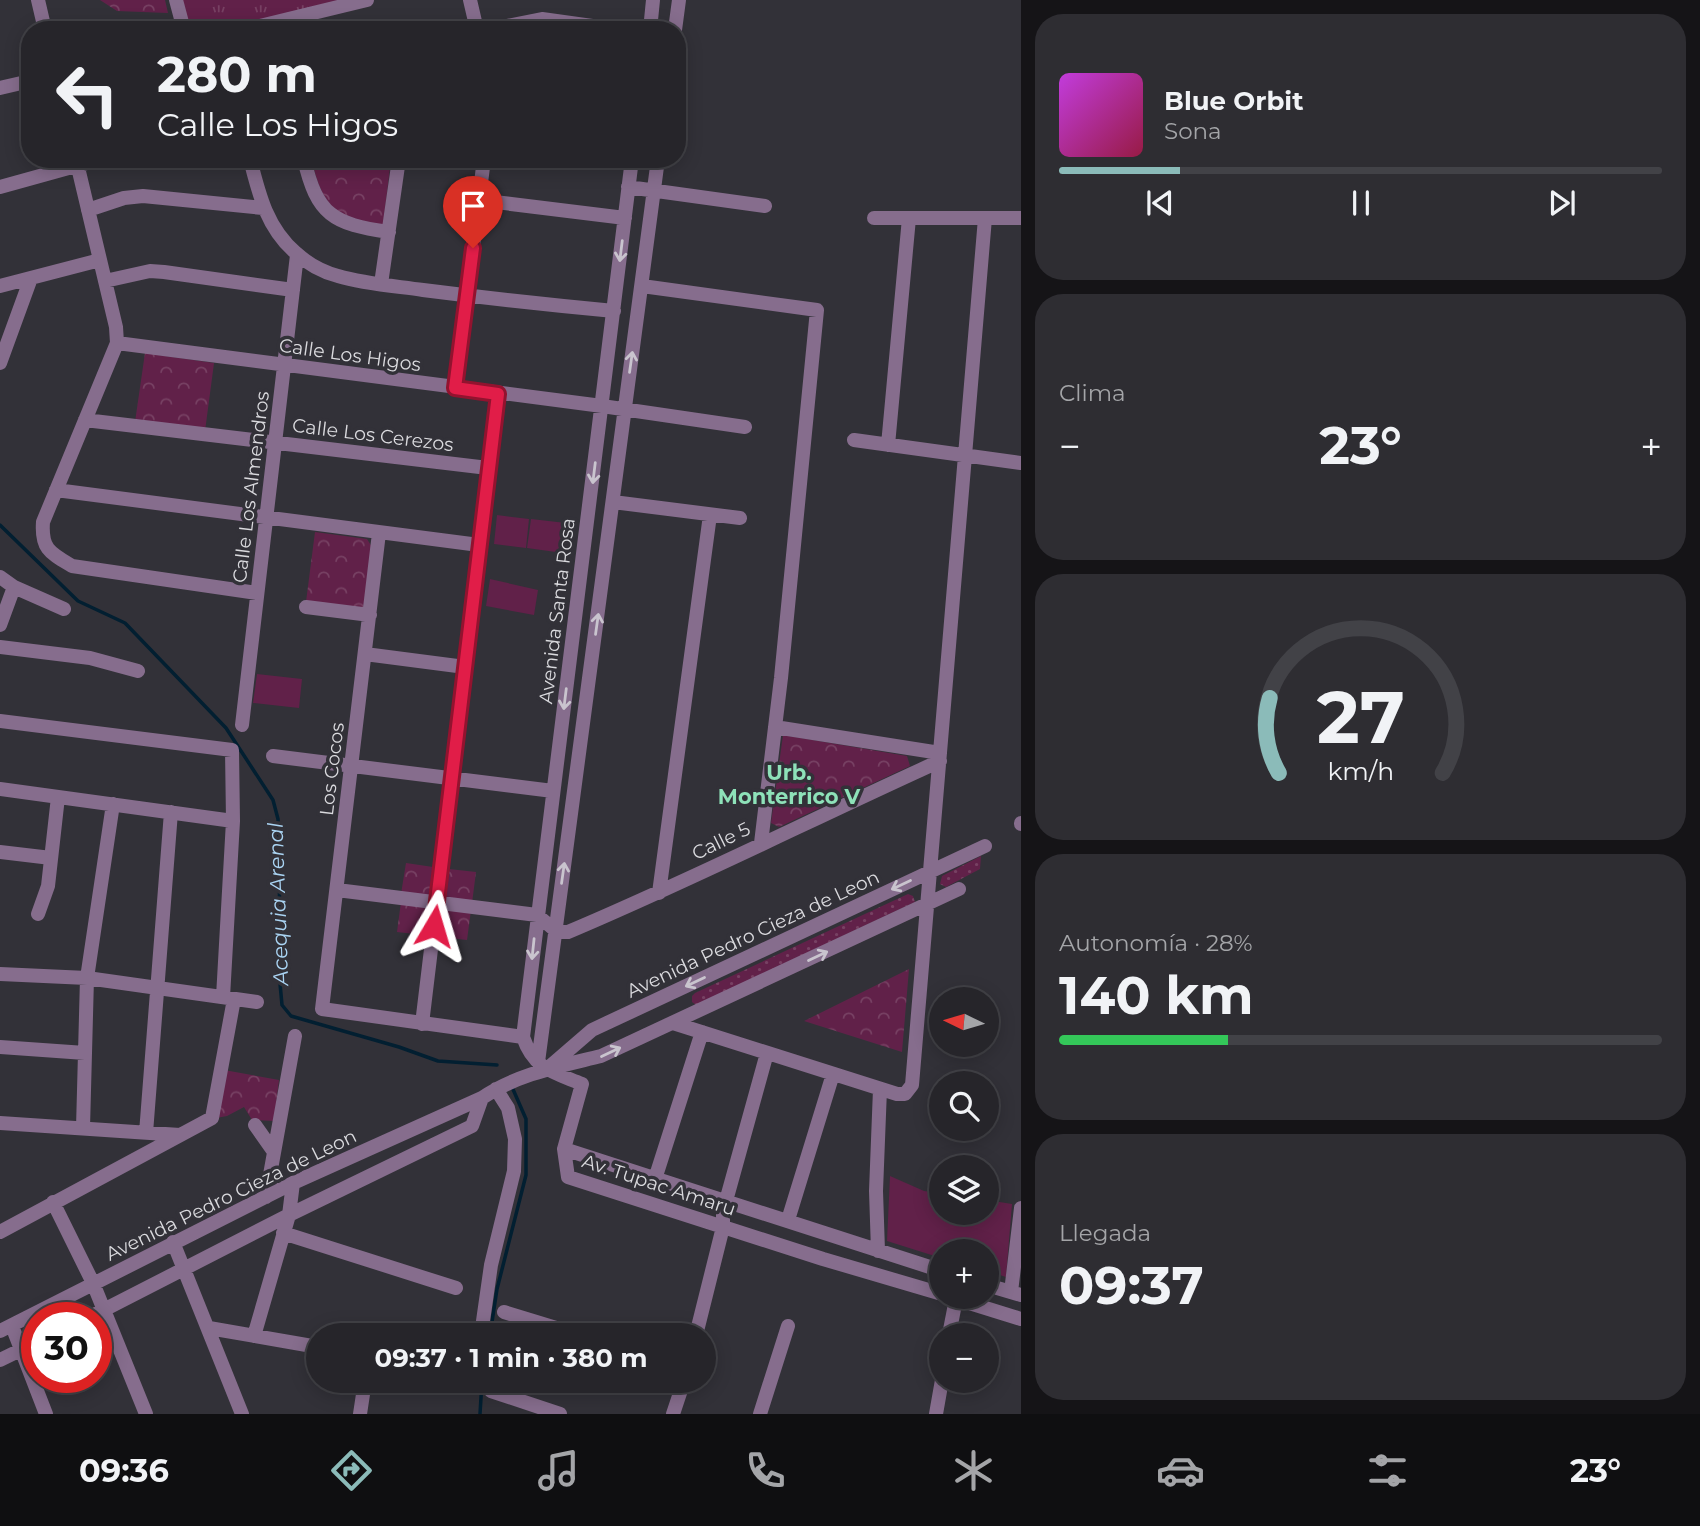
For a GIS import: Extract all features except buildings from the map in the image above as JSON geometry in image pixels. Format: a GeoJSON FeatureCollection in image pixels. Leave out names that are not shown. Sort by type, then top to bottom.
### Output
{"type":"FeatureCollection","features":[{"type":"Feature","properties":{"kind":"street"},"geometry":{"type":"LineString","coordinates":[[38,0],[43,21]]}},
{"type":"Feature","properties":{"kind":"street"},"geometry":{"type":"LineString","coordinates":[[176,0],[182,21]]}},
{"type":"Feature","properties":{"kind":"street"},"geometry":{"type":"LineString","coordinates":[[280,21],[367,0]]}},
{"type":"Feature","properties":{"kind":"street"},"geometry":{"type":"LineString","coordinates":[[470,0],[475,21]]}},
{"type":"Feature","properties":{"kind":"street"},"geometry":{"type":"LineString","coordinates":[[651,21],[653,0]]}},
{"type":"Feature","properties":{"kind":"street"},"geometry":{"type":"LineString","coordinates":[[676,21],[679,0]]}},
{"type":"Feature","properties":{"kind":"street"},"geometry":{"type":"LineString","coordinates":[[532,21],[556,21]]}},
{"type":"Feature","properties":{"kind":"street"},"geometry":{"type":"LineString","coordinates":[[0,88],[21,83]]}},
{"type":"Feature","properties":{"kind":"street"},"geometry":{"type":"LineString","coordinates":[[0,187],[59,168]]}},
{"type":"Feature","properties":{"kind":"street"},"geometry":{"type":"LineString","coordinates":[[78,168],[117,343],[43,522],[42,538],[53,555],[72,566],[257,593]]}},
{"type":"Feature","properties":{"kind":"street"},"geometry":{"type":"LineString","coordinates":[[252,168],[263,208],[277,232],[297,255],[317,268],[337,276],[466,296],[614,312]]}},
{"type":"Feature","properties":{"kind":"street"},"geometry":{"type":"LineString","coordinates":[[306,168],[310,186],[327,211],[349,225],[389,232]]}},
{"type":"Feature","properties":{"kind":"street"},"geometry":{"type":"LineString","coordinates":[[381,284],[398,168]]}},
{"type":"Feature","properties":{"kind":"street"},"geometry":{"type":"LineString","coordinates":[[455,388],[483,168]]}},
{"type":"Feature","properties":{"kind":"street","name":"Avenida Santa Rosa"},"geometry":{"type":"LineString","coordinates":[[523,1037],[631,168]]}},
{"type":"Feature","properties":{"kind":"street","name":"Avenida Santa Rosa"},"geometry":{"type":"LineString","coordinates":[[542,1066],[556,931],[657,168]]}},
{"type":"Feature","properties":{"kind":"street"},"geometry":{"type":"LineString","coordinates":[[628,187],[765,206]]}},
{"type":"Feature","properties":{"kind":"street"},"geometry":{"type":"LineString","coordinates":[[88,210],[124,198],[144,196],[263,208]]}},
{"type":"Feature","properties":{"kind":"street"},"geometry":{"type":"LineString","coordinates":[[479,200],[625,218]]}},
{"type":"Feature","properties":{"kind":"street"},"geometry":{"type":"LineString","coordinates":[[874,218],[1021,218]]}},
{"type":"Feature","properties":{"kind":"street"},"geometry":{"type":"LineString","coordinates":[[888,444],[909,218]]}},
{"type":"Feature","properties":{"kind":"street"},"geometry":{"type":"LineString","coordinates":[[673,1023],[897,1094],[906,1093],[913,1080],[985,218]]}},
{"type":"Feature","properties":{"kind":"street","name":"Calle Los Almendros"},"geometry":{"type":"LineString","coordinates":[[242,724],[297,255]]}},
{"type":"Feature","properties":{"kind":"street"},"geometry":{"type":"LineString","coordinates":[[0,286],[100,260]]}},
{"type":"Feature","properties":{"kind":"street"},"geometry":{"type":"LineString","coordinates":[[105,281],[150,271],[293,290]]}},
{"type":"Feature","properties":{"kind":"street"},"geometry":{"type":"LineString","coordinates":[[0,363],[31,278]]}},
{"type":"Feature","properties":{"kind":"street"},"geometry":{"type":"LineString","coordinates":[[642,286],[817,310],[781,678],[761,842]]}},
{"type":"Feature","properties":{"kind":"street","name":"Calle Los Higos"},"geometry":{"type":"LineString","coordinates":[[117,343],[745,427]]}},
{"type":"Feature","properties":{"kind":"street"},"geometry":{"type":"LineString","coordinates":[[498,394],[422,1024],[523,1037],[528,1053],[542,1066],[582,1084],[564,1149]]}},
{"type":"Feature","properties":{"kind":"street","name":"Calle Los Cerezos"},"geometry":{"type":"LineString","coordinates":[[85,420],[488,468]]}},
{"type":"Feature","properties":{"kind":"street"},"geometry":{"type":"LineString","coordinates":[[854,440],[1021,463]]}},
{"type":"Feature","properties":{"kind":"street"},"geometry":{"type":"LineString","coordinates":[[56,490],[479,545]]}},
{"type":"Feature","properties":{"kind":"street"},"geometry":{"type":"LineString","coordinates":[[613,502],[740,518]]}},
{"type":"Feature","properties":{"kind":"street"},"geometry":{"type":"LineString","coordinates":[[659,893],[710,515]]}},
{"type":"Feature","properties":{"kind":"street","name":"Los Cocos"},"geometry":{"type":"LineString","coordinates":[[379,533],[322,1009],[422,1024]]}},
{"type":"Feature","properties":{"kind":"street"},"geometry":{"type":"LineString","coordinates":[[0,577],[14,587],[64,609]]}},
{"type":"Feature","properties":{"kind":"street"},"geometry":{"type":"LineString","coordinates":[[0,625],[14,587]]}},
{"type":"Feature","properties":{"kind":"street"},"geometry":{"type":"LineString","coordinates":[[306,607],[370,615]]}},
{"type":"Feature","properties":{"kind":"street"},"geometry":{"type":"LineString","coordinates":[[0,647],[90,658],[138,670]]}},
{"type":"Feature","properties":{"kind":"street"},"geometry":{"type":"LineString","coordinates":[[365,654],[465,667]]}},
{"type":"Feature","properties":{"kind":"street"},"geometry":{"type":"LineString","coordinates":[[0,721],[232,750],[233,821],[228,998],[212,1118],[0,1232]]}},
{"type":"Feature","properties":{"kind":"street"},"geometry":{"type":"LineString","coordinates":[[775,727],[940,757]]}},
{"type":"Feature","properties":{"kind":"street"},"geometry":{"type":"LineString","coordinates":[[273,756],[553,791]]}},
{"type":"Feature","properties":{"kind":"street","name":"Calle 5"},"geometry":{"type":"LineString","coordinates":[[556,931],[568,932],[659,893],[940,757]]}},
{"type":"Feature","properties":{"kind":"street"},"geometry":{"type":"LineString","coordinates":[[0,789],[233,821]]}},
{"type":"Feature","properties":{"kind":"street"},"geometry":{"type":"LineString","coordinates":[[37,914],[48,886],[58,797]]}},
{"type":"Feature","properties":{"kind":"street"},"geometry":{"type":"LineString","coordinates":[[83,1128],[87,978],[113,804]]}},
{"type":"Feature","properties":{"kind":"street"},"geometry":{"type":"LineString","coordinates":[[146,1133],[171,812]]}},
{"type":"Feature","properties":{"kind":"street","name":"Avenida Pedro Cieza de Leon"},"geometry":{"type":"LineString","coordinates":[[6,1328],[266,1196],[482,1098],[542,1066],[592,1030],[985,846]]}},
{"type":"Feature","properties":{"kind":"street"},"geometry":{"type":"LineString","coordinates":[[0,852],[51,858]]}},
{"type":"Feature","properties":{"kind":"street","name":"Avenida Pedro Cieza de Leon"},"geometry":{"type":"LineString","coordinates":[[542,1066],[601,1056],[959,889]]}},
{"type":"Feature","properties":{"kind":"street"},"geometry":{"type":"LineString","coordinates":[[337,890],[537,915],[556,931]]}},
{"type":"Feature","properties":{"kind":"street"},"geometry":{"type":"LineString","coordinates":[[0,974],[87,978],[257,1002]]}},
{"type":"Feature","properties":{"kind":"street"},"geometry":{"type":"LineString","coordinates":[[655,1179],[702,1032]]}},
{"type":"Feature","properties":{"kind":"street"},"geometry":{"type":"LineString","coordinates":[[266,1196],[295,1036]]}},
{"type":"Feature","properties":{"kind":"street"},"geometry":{"type":"LineString","coordinates":[[0,1046],[85,1052]]}},
{"type":"Feature","properties":{"kind":"street"},"geometry":{"type":"LineString","coordinates":[[699,1323],[723,1227],[726,1201],[767,1053]]}},
{"type":"Feature","properties":{"kind":"street"},"geometry":{"type":"LineString","coordinates":[[788,1220],[833,1074]]}},
{"type":"Feature","properties":{"kind":"street"},"geometry":{"type":"LineString","coordinates":[[483,1323],[491,1265],[514,1171],[514,1139],[507,1085]]}},
{"type":"Feature","properties":{"kind":"street"},"geometry":{"type":"LineString","coordinates":[[878,1251],[876,1191],[880,1089]]}},
{"type":"Feature","properties":{"kind":"street"},"geometry":{"type":"LineString","coordinates":[[112,1305],[472,1126],[482,1098]]}},
{"type":"Feature","properties":{"kind":"street"},"geometry":{"type":"LineString","coordinates":[[0,1123],[180,1135]]}},
{"type":"Feature","properties":{"kind":"street"},"geometry":{"type":"LineString","coordinates":[[255,1125],[274,1152]]}},
{"type":"Feature","properties":{"kind":"street","name":"Av. Tupac Amaru"},"geometry":{"type":"LineString","coordinates":[[929,1267],[564,1149],[568,1177],[929,1291]]}},
{"type":"Feature","properties":{"kind":"street"},"geometry":{"type":"LineString","coordinates":[[254,1336],[289,1215],[293,1183]]}},
{"type":"Feature","properties":{"kind":"street"},"geometry":{"type":"LineString","coordinates":[[53,1202],[100,1302]]}},
{"type":"Feature","properties":{"kind":"street"},"geometry":{"type":"LineString","coordinates":[[999,1288],[1016,1293],[1021,1209]]}},
{"type":"Feature","properties":{"kind":"street"},"geometry":{"type":"LineString","coordinates":[[283,1233],[456,1288]]}},
{"type":"Feature","properties":{"kind":"street"},"geometry":{"type":"LineString","coordinates":[[173,1242],[242,1414]]}},
{"type":"Feature","properties":{"kind":"street","name":"Av. Tupac Amaru"},"geometry":{"type":"LineString","coordinates":[[988,1309],[1021,1319]]}},
{"type":"Feature","properties":{"kind":"street"},"geometry":{"type":"LineString","coordinates":[[504,1312],[540,1323]]}},
{"type":"Feature","properties":{"kind":"street"},"geometry":{"type":"LineString","coordinates":[[760,1414],[788,1326]]}},
{"type":"Feature","properties":{"kind":"street"},"geometry":{"type":"LineString","coordinates":[[6,1328],[20,1350],[46,1414]]}},
{"type":"Feature","properties":{"kind":"street"},"geometry":{"type":"LineString","coordinates":[[209,1328],[306,1345]]}},
{"type":"Feature","properties":{"kind":"street"},"geometry":{"type":"LineString","coordinates":[[112,1332],[146,1414]]}},
{"type":"Feature","properties":{"kind":"street"},"geometry":{"type":"LineString","coordinates":[[1,1355],[20,1350]]}},
{"type":"Feature","properties":{"kind":"street"},"geometry":{"type":"LineString","coordinates":[[360,1414],[363,1393]]}},
{"type":"Feature","properties":{"kind":"street"},"geometry":{"type":"LineString","coordinates":[[497,1393],[560,1414]]}},
{"type":"Feature","properties":{"kind":"street"},"geometry":{"type":"LineString","coordinates":[[673,1414],[680,1393]]}},
{"type":"Feature","properties":{"kind":"street"},"geometry":{"type":"LineString","coordinates":[[936,1414],[940,1393]]}},
{"type":"Feature","properties":{"kind":"green space"},"geometry":{"type":"Polygon","coordinates":[[[100,0],[165,0],[168,13],[117,11],[100,0]]]}},
{"type":"Feature","properties":{"kind":"green space"},"geometry":{"type":"Polygon","coordinates":[[[181,0],[344,0],[261,21],[186,21],[181,0]]]}},
{"type":"Feature","properties":{"kind":"green space"},"geometry":{"type":"Polygon","coordinates":[[[314,168],[390,168],[383,226],[350,219],[334,209],[323,194],[314,168]]]}},
{"type":"Feature","properties":{"kind":"green space"},"geometry":{"type":"Polygon","coordinates":[[[145,353],[214,363],[205,431],[135,422],[145,353]]]}},
{"type":"Feature","properties":{"kind":"green space"},"geometry":{"type":"Polygon","coordinates":[[[497,515],[529,519],[526,548],[494,544],[497,515]]]}},
{"type":"Feature","properties":{"kind":"green space"},"geometry":{"type":"Polygon","coordinates":[[[531,519],[566,523],[563,553],[527,548],[531,519]]]}},
{"type":"Feature","properties":{"kind":"green space"},"geometry":{"type":"Polygon","coordinates":[[[315,532],[367,539],[372,547],[363,611],[306,602],[315,532]]]}},
{"type":"Feature","properties":{"kind":"green space"},"geometry":{"type":"Polygon","coordinates":[[[490,579],[538,590],[534,615],[486,606],[490,579]]]}},
{"type":"Feature","properties":{"kind":"green space"},"geometry":{"type":"Polygon","coordinates":[[[257,674],[302,679],[299,708],[253,703],[257,674]]]}},
{"type":"Feature","properties":{"kind":"green space"},"geometry":{"type":"Polygon","coordinates":[[[783,735],[907,756],[910,766],[779,827],[771,823],[783,735]]]}},
{"type":"Feature","properties":{"kind":"green space"},"geometry":{"type":"Polygon","coordinates":[[[981,856],[980,869],[946,887],[940,884],[942,876],[981,856]]]}},
{"type":"Feature","properties":{"kind":"green space"},"geometry":{"type":"Polygon","coordinates":[[[406,863],[433,867],[430,898],[401,894],[406,863]]]}},
{"type":"Feature","properties":{"kind":"green space"},"geometry":{"type":"Polygon","coordinates":[[[449,869],[476,872],[472,903],[445,900],[449,869]]]}},
{"type":"Feature","properties":{"kind":"green space"},"geometry":{"type":"Polygon","coordinates":[[[908,894],[913,896],[915,902],[696,1005],[692,1002],[695,993],[908,894]]]}},
{"type":"Feature","properties":{"kind":"green space"},"geometry":{"type":"Polygon","coordinates":[[[401,902],[428,906],[424,935],[397,932],[401,902]]]}},
{"type":"Feature","properties":{"kind":"green space"},"geometry":{"type":"Polygon","coordinates":[[[443,907],[471,910],[467,940],[440,937],[443,907]]]}},
{"type":"Feature","properties":{"kind":"green space"},"geometry":{"type":"Polygon","coordinates":[[[909,969],[902,1052],[804,1021],[909,969]]]}},
{"type":"Feature","properties":{"kind":"green space"},"geometry":{"type":"Polygon","coordinates":[[[224,1070],[279,1080],[274,1121],[252,1120],[244,1107],[227,1116],[216,1118],[224,1070]]]}},
{"type":"Feature","properties":{"kind":"green space"},"geometry":{"type":"Polygon","coordinates":[[[890,1176],[929,1192],[929,1225],[999,1225],[999,1202],[1012,1204],[1006,1277],[999,1275],[999,1239],[929,1239],[929,1254],[887,1241],[890,1176]]]}},
{"type":"Feature","properties":{"kind":"waterway","name":"Acequia Arenal"},"geometry":{"type":"LineString","coordinates":[[0,525],[78,601],[125,623],[226,728],[273,800],[278,819],[280,869],[278,962],[282,1005],[291,1016],[438,1061],[497,1065]]}},
{"type":"Feature","properties":{"kind":"waterway","name":"Acequia Arenal"},"geometry":{"type":"LineString","coordinates":[[492,1323],[497,1289],[526,1175],[526,1119],[512,1087]]}},
{"type":"Feature","properties":{"kind":"waterway","name":"Acequia Arenal"},"geometry":{"type":"LineString","coordinates":[[480,1414],[481,1393]]}},
{"type":"Feature","properties":{"kind":"district","name":"Urb. Monterrico V"},"geometry":{"type":"Point","coordinates":[789,784]}},
{"type":"Feature","properties":{"kind":"route"},"geometry":{"type":"LineString","coordinates":[[434,926],[498,394],[455,388],[473,248]]}}]}
